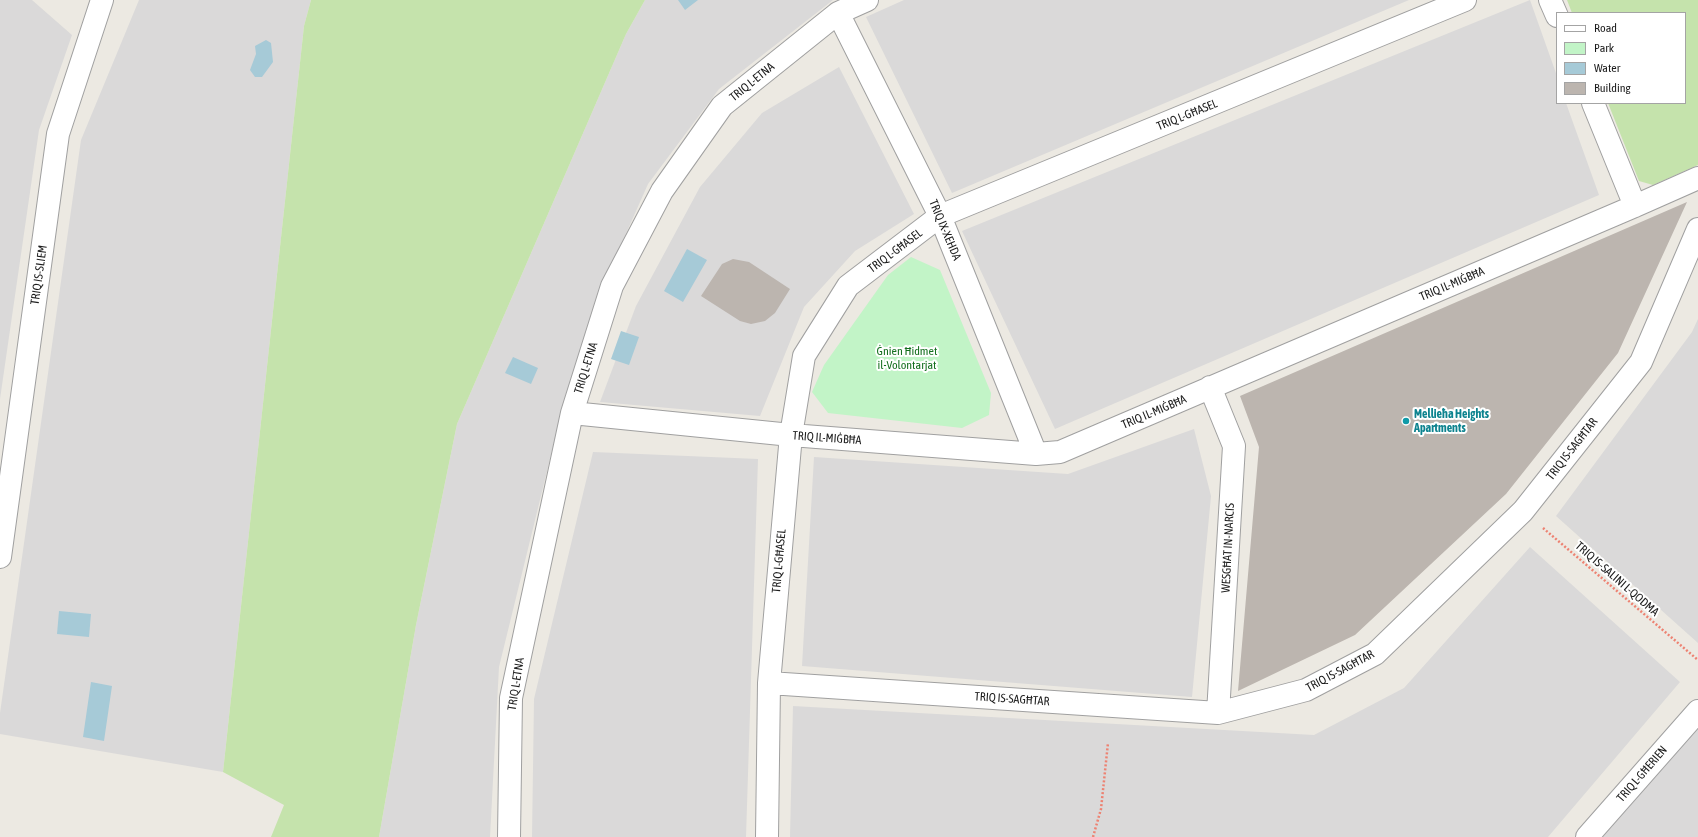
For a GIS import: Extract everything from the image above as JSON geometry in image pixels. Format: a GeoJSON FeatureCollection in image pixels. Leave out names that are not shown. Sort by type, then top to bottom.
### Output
{"type":"FeatureCollection","features":[{"type":"Feature","properties":{"kind":"street","name":"TRIQ IS-SLIEM"},"geometry":{"type":"LineString","coordinates":[[0,556],[58,134],[102,0]]}},
{"type":"Feature","properties":{"kind":"street","name":"TRIQ L-ETNA"},"geometry":{"type":"LineString","coordinates":[[509,837],[511,698],[572,413],[612,286],[662,191],[722,106],[838,13],[867,0]]}},
{"type":"Feature","properties":{"kind":"street","name":"TRIQ L-GĦASEL"},"geometry":{"type":"LineString","coordinates":[[767,837],[769,683],[791,435],[804,356],[848,286],[940,216],[1465,0]]}},
{"type":"Feature","properties":{"kind":"street"},"geometry":{"type":"LineString","coordinates":[[1550,0],[1556,14]]}},
{"type":"Feature","properties":{"kind":"street","name":"TRIQ IX-XEHDA"},"geometry":{"type":"LineString","coordinates":[[838,13],[940,216],[1036,454]]}},
{"type":"Feature","properties":{"kind":"street"},"geometry":{"type":"LineString","coordinates":[[1593,104],[1635,206]]}},
{"type":"Feature","properties":{"kind":"street","name":"TRIQ IL-MIĠBĦA"},"geometry":{"type":"LineString","coordinates":[[572,413],[791,435],[1036,454],[1060,452],[1698,178]]}},
{"type":"Feature","properties":{"kind":"street","name":"TRIQ IS-SAGĦTAR"},"geometry":{"type":"LineString","coordinates":[[769,683],[1218,713],[1306,690],[1376,654],[1523,511],[1640,362],[1698,229]]}},
{"type":"Feature","properties":{"kind":"street","name":"WESGĦAT IN-NARCIS"},"geometry":{"type":"LineString","coordinates":[[1210,387],[1234,446],[1218,713]]}},
{"type":"Feature","properties":{"kind":"street","name":"TRIQ L-GĦERIEN"},"geometry":{"type":"LineString","coordinates":[[1587,837],[1698,711]]}},
{"type":"Feature","properties":{"kind":"path","name":"TRIQ IS-SALINI L-QODMA"},"geometry":{"type":"LineString","coordinates":[[1523,511],[1698,660]]}},
{"type":"Feature","properties":{"kind":"path"},"geometry":{"type":"LineString","coordinates":[[1093,837],[1101,809],[1108,743]]}},
{"type":"Feature","properties":{"kind":"shaded area"},"geometry":{"type":"Polygon","coordinates":[[[0,0],[32,0],[72,35],[39,130],[0,399],[0,0]]]}},
{"type":"Feature","properties":{"kind":"shaded area"},"geometry":{"type":"Polygon","coordinates":[[[139,0],[311,0],[304,26],[223,772],[0,734],[0,713],[81,140],[139,0]]]}},
{"type":"Feature","properties":{"kind":"shaded area"},"geometry":{"type":"Polygon","coordinates":[[[645,0],[833,0],[719,89],[648,184],[604,283],[563,406],[499,667],[490,837],[379,837],[416,625],[457,424],[626,34],[645,0]]]}},
{"type":"Feature","properties":{"kind":"shaded area"},"geometry":{"type":"Polygon","coordinates":[[[904,0],[1409,0],[952,193],[866,17],[904,0]]]}},
{"type":"Feature","properties":{"kind":"shaded area"},"geometry":{"type":"Polygon","coordinates":[[[1530,0],[1556,73],[1556,104],[1566,104],[1599,195],[1055,429],[962,231],[1530,0]]]}},
{"type":"Feature","properties":{"kind":"shaded area"},"geometry":{"type":"Polygon","coordinates":[[[839,67],[914,214],[855,251],[804,307],[760,416],[600,402],[636,306],[700,187],[762,113],[839,67]]]}},
{"type":"Feature","properties":{"kind":"shaded area"},"geometry":{"type":"Polygon","coordinates":[[[1698,319],[1698,643],[1556,516],[1692,332],[1698,319]]]}},
{"type":"Feature","properties":{"kind":"shaded area"},"geometry":{"type":"Polygon","coordinates":[[[1194,429],[1211,496],[1192,697],[802,666],[814,457],[1068,474],[1194,429]]]}},
{"type":"Feature","properties":{"kind":"shaded area"},"geometry":{"type":"Polygon","coordinates":[[[593,452],[758,459],[746,837],[532,837],[534,699],[593,452]]]}},
{"type":"Feature","properties":{"kind":"shaded area"},"geometry":{"type":"Polygon","coordinates":[[[1530,547],[1680,682],[1548,837],[790,837],[793,706],[1314,735],[1404,688],[1530,547]]]}},
{"type":"Feature","properties":{"kind":"shaded area"},"geometry":{"type":"Polygon","coordinates":[[[1698,708],[1698,837],[1597,837],[1698,708]]]}},
{"type":"Feature","properties":{"kind":"green space"},"geometry":{"type":"Polygon","coordinates":[[[311,0],[645,0],[626,34],[457,424],[416,625],[379,837],[271,837],[284,805],[223,772],[304,26],[311,0]]]}},
{"type":"Feature","properties":{"kind":"green space"},"geometry":{"type":"Polygon","coordinates":[[[1567,0],[1698,0],[1698,165],[1653,185],[1639,181],[1608,104],[1686,104],[1686,12],[1572,12],[1567,0]]]}},
{"type":"Feature","properties":{"kind":"green space","name":"Ġnien Ħidmet il-Volontarjat"},"geometry":{"type":"Polygon","coordinates":[[[911,257],[940,270],[991,393],[989,415],[962,428],[828,413],[812,392],[824,365],[888,275],[911,257]]]}},
{"type":"Feature","properties":{"kind":"water"},"geometry":{"type":"Polygon","coordinates":[[[678,0],[698,0],[685,10],[678,0]]]}},
{"type":"Feature","properties":{"kind":"water"},"geometry":{"type":"Polygon","coordinates":[[[266,40],[271,43],[273,62],[262,77],[255,77],[250,70],[256,54],[255,46],[266,40]]]}},
{"type":"Feature","properties":{"kind":"water"},"geometry":{"type":"Polygon","coordinates":[[[687,249],[707,260],[683,302],[664,291],[687,249]]]}},
{"type":"Feature","properties":{"kind":"water"},"geometry":{"type":"Polygon","coordinates":[[[621,331],[639,337],[629,365],[611,359],[621,331]]]}},
{"type":"Feature","properties":{"kind":"water"},"geometry":{"type":"Polygon","coordinates":[[[513,357],[538,368],[531,384],[505,373],[513,357]]]}},
{"type":"Feature","properties":{"kind":"water"},"geometry":{"type":"Polygon","coordinates":[[[59,611],[91,614],[89,637],[57,634],[59,611]]]}},
{"type":"Feature","properties":{"kind":"water"},"geometry":{"type":"Polygon","coordinates":[[[91,682],[112,686],[104,741],[83,737],[91,682]]]}},
{"type":"Feature","properties":{"kind":"building","name":"Mellieħa Heights Apartments"},"geometry":{"type":"Polygon","coordinates":[[[1687,202],[1618,353],[1506,494],[1355,635],[1238,691],[1259,447],[1240,396],[1687,202]]]}},
{"type":"Feature","properties":{"kind":"building"},"geometry":{"type":"Polygon","coordinates":[[[733,259],[749,262],[790,289],[775,313],[765,321],[751,324],[740,321],[701,296],[722,264],[733,259]]]}},
{"type":"Feature","properties":{"kind":"place","name":"Mellieħa Heights Apartments"},"geometry":{"type":"Point","coordinates":[1406,421]}}]}
